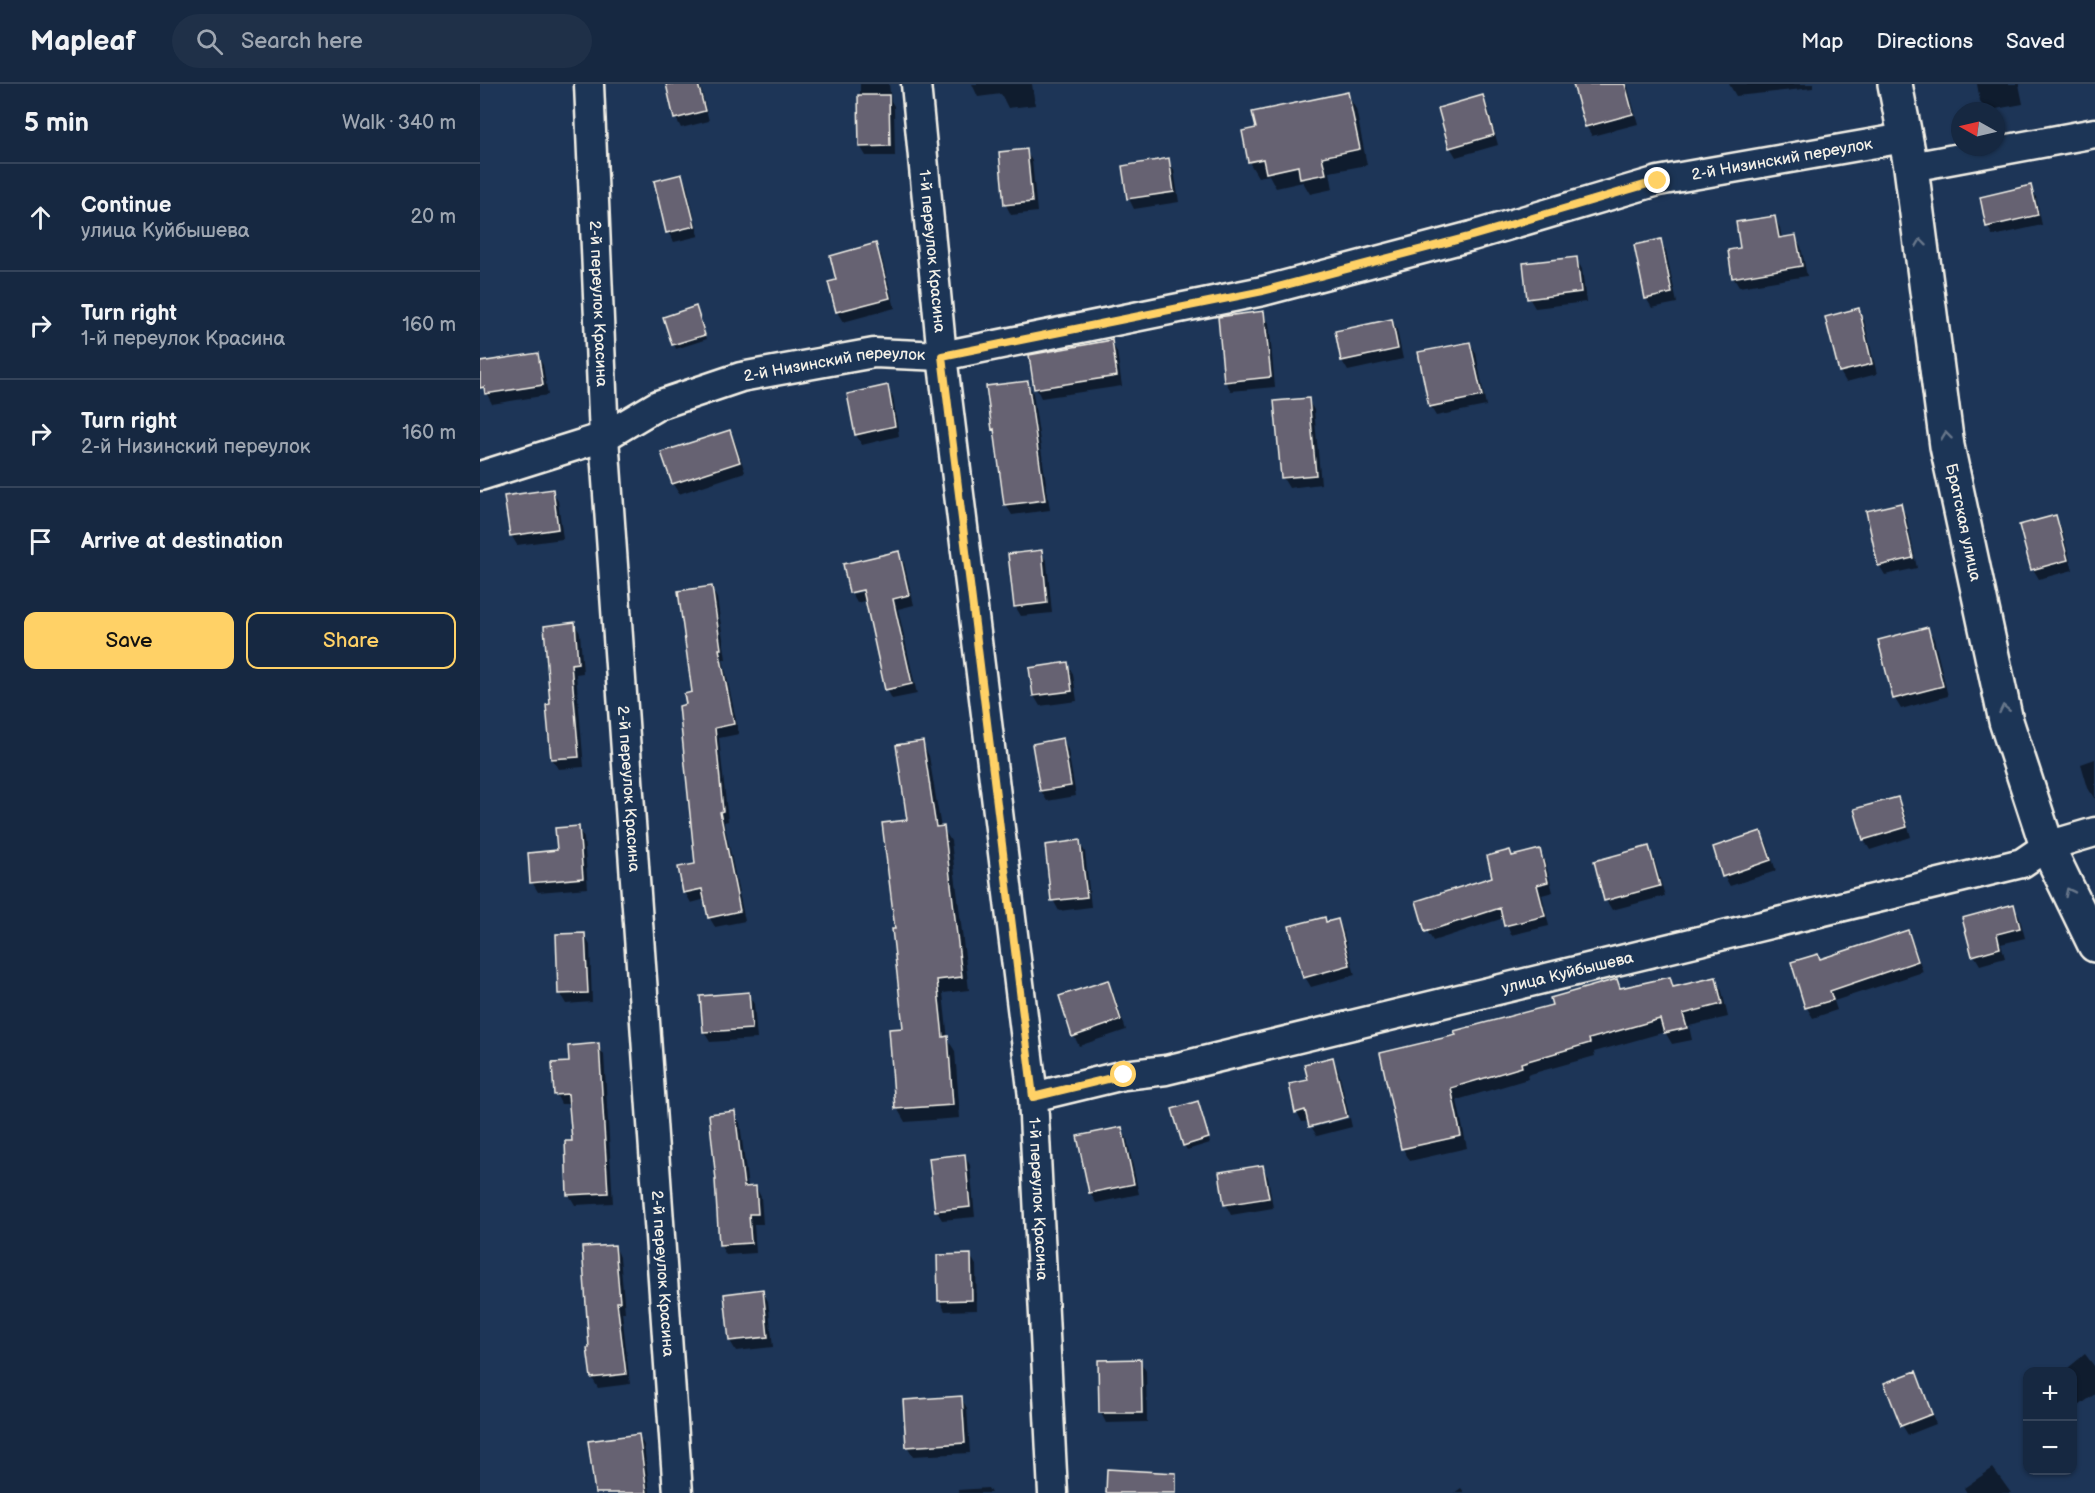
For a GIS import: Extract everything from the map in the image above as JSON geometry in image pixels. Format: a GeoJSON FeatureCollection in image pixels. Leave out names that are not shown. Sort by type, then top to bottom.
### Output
{"type":"FeatureCollection","features":[{"type":"Feature","properties":{"kind":"street","name":"2-й переулок Красина"},"geometry":{"type":"LineString","coordinates":[[590,84],[604,437],[678,1493]]}},
{"type":"Feature","properties":{"kind":"street","name":"1-й переулок Красина"},"geometry":{"type":"LineString","coordinates":[[916,84],[942,356],[1033,1097],[1053,1493]]}},
{"type":"Feature","properties":{"kind":"street","name":"Братская улица"},"geometry":{"type":"LineString","coordinates":[[1895,84],[1908,152],[1947,447],[2007,721],[2047,846],[2095,945]]}},
{"type":"Feature","properties":{"kind":"street","name":"2-й Низинский переулок"},"geometry":{"type":"LineString","coordinates":[[480,476],[604,437],[658,405],[741,377],[874,353],[942,356],[1263,291],[1472,236],[1658,181],[2095,133]]}},
{"type":"Feature","properties":{"kind":"street","name":"улица Куйбышева"},"geometry":{"type":"LineString","coordinates":[[1033,1097],[1124,1075],[1166,1070],[2022,863],[2047,846],[2095,832]]}},
{"type":"Feature","properties":{"kind":"building"},"geometry":{"type":"Polygon","coordinates":[[[666,84],[698,84],[705,111],[674,119],[666,84]]]}},
{"type":"Feature","properties":{"kind":"building"},"geometry":{"type":"Polygon","coordinates":[[[1573,84],[1625,84],[1633,114],[1585,127],[1573,84]]]}},
{"type":"Feature","properties":{"kind":"building"},"geometry":{"type":"Polygon","coordinates":[[[1348,92],[1360,149],[1322,157],[1326,174],[1300,179],[1298,166],[1266,173],[1263,159],[1248,162],[1242,131],[1256,128],[1252,112],[1348,92]]]}},
{"type":"Feature","properties":{"kind":"building"},"geometry":{"type":"Polygon","coordinates":[[[858,95],[889,95],[890,146],[859,147],[858,95]]]}},
{"type":"Feature","properties":{"kind":"building"},"geometry":{"type":"Polygon","coordinates":[[[1483,95],[1494,135],[1449,148],[1438,108],[1483,95]]]}},
{"type":"Feature","properties":{"kind":"building"},"geometry":{"type":"Polygon","coordinates":[[[1027,149],[1032,202],[1004,205],[999,152],[1027,149]]]}},
{"type":"Feature","properties":{"kind":"building"},"geometry":{"type":"Polygon","coordinates":[[[1169,158],[1174,192],[1127,199],[1122,166],[1169,158]]]}},
{"type":"Feature","properties":{"kind":"building"},"geometry":{"type":"Polygon","coordinates":[[[682,174],[695,226],[666,233],[654,181],[682,174]]]}},
{"type":"Feature","properties":{"kind":"building"},"geometry":{"type":"Polygon","coordinates":[[[2031,185],[2038,215],[1986,227],[1980,197],[2031,185]]]}},
{"type":"Feature","properties":{"kind":"building"},"geometry":{"type":"Polygon","coordinates":[[[1775,216],[1779,238],[1796,235],[1802,266],[1732,278],[1728,250],[1740,248],[1736,222],[1775,216]]]}},
{"type":"Feature","properties":{"kind":"building"},"geometry":{"type":"Polygon","coordinates":[[[1661,239],[1672,293],[1645,299],[1634,245],[1661,239]]]}},
{"type":"Feature","properties":{"kind":"building"},"geometry":{"type":"Polygon","coordinates":[[[876,243],[890,298],[836,312],[828,282],[836,280],[830,256],[876,243]]]}},
{"type":"Feature","properties":{"kind":"building"},"geometry":{"type":"Polygon","coordinates":[[[1577,257],[1581,292],[1527,299],[1523,263],[1577,257]]]}},
{"type":"Feature","properties":{"kind":"building"},"geometry":{"type":"Polygon","coordinates":[[[696,306],[705,335],[672,345],[663,317],[696,306]]]}},
{"type":"Feature","properties":{"kind":"building"},"geometry":{"type":"Polygon","coordinates":[[[1859,308],[1872,364],[1839,372],[1825,317],[1859,308]]]}},
{"type":"Feature","properties":{"kind":"building"},"geometry":{"type":"Polygon","coordinates":[[[1264,311],[1271,377],[1224,382],[1218,317],[1264,311]]]}},
{"type":"Feature","properties":{"kind":"building"},"geometry":{"type":"Polygon","coordinates":[[[1392,319],[1398,349],[1341,361],[1335,331],[1392,319]]]}},
{"type":"Feature","properties":{"kind":"building"},"geometry":{"type":"Polygon","coordinates":[[[1112,340],[1117,376],[1034,389],[1029,355],[1112,340]]]}},
{"type":"Feature","properties":{"kind":"building"},"geometry":{"type":"Polygon","coordinates":[[[1470,342],[1482,396],[1429,407],[1418,352],[1470,342]]]}},
{"type":"Feature","properties":{"kind":"building"},"geometry":{"type":"Polygon","coordinates":[[[538,353],[543,385],[485,394],[484,387],[480,388],[480,362],[538,353]]]}},
{"type":"Feature","properties":{"kind":"building"},"geometry":{"type":"Polygon","coordinates":[[[1028,381],[1045,500],[1004,505],[986,386],[1028,381]]]}},
{"type":"Feature","properties":{"kind":"building"},"geometry":{"type":"Polygon","coordinates":[[[888,385],[895,426],[855,435],[847,394],[888,385]]]}},
{"type":"Feature","properties":{"kind":"building"},"geometry":{"type":"Polygon","coordinates":[[[1309,398],[1316,475],[1281,478],[1274,401],[1309,398]]]}},
{"type":"Feature","properties":{"kind":"building"},"geometry":{"type":"Polygon","coordinates":[[[730,430],[740,462],[672,484],[661,452],[730,430]]]}},
{"type":"Feature","properties":{"kind":"building"},"geometry":{"type":"Polygon","coordinates":[[[553,489],[558,529],[510,536],[504,496],[553,489]]]}},
{"type":"Feature","properties":{"kind":"building"},"geometry":{"type":"Polygon","coordinates":[[[1901,503],[1913,558],[1878,566],[1866,511],[1901,503]]]}},
{"type":"Feature","properties":{"kind":"building"},"geometry":{"type":"Polygon","coordinates":[[[2056,515],[2068,560],[2031,570],[2019,525],[2056,515]]]}},
{"type":"Feature","properties":{"kind":"building"},"geometry":{"type":"Polygon","coordinates":[[[1042,550],[1047,603],[1014,607],[1008,554],[1042,550]]]}},
{"type":"Feature","properties":{"kind":"building"},"geometry":{"type":"Polygon","coordinates":[[[899,551],[909,595],[893,599],[912,684],[885,690],[863,590],[849,593],[843,564],[899,551]]]}},
{"type":"Feature","properties":{"kind":"building"},"geometry":{"type":"Polygon","coordinates":[[[712,586],[721,649],[719,649],[734,724],[715,728],[723,811],[720,812],[740,911],[708,918],[702,889],[683,893],[678,867],[695,864],[679,706],[686,704],[684,694],[692,692],[678,591],[712,586]]]}},
{"type":"Feature","properties":{"kind":"building"},"geometry":{"type":"Polygon","coordinates":[[[575,622],[578,663],[571,664],[579,757],[551,759],[546,705],[550,704],[544,626],[575,622]]]}},
{"type":"Feature","properties":{"kind":"building"},"geometry":{"type":"Polygon","coordinates":[[[1928,627],[1943,686],[1893,699],[1878,640],[1928,627]]]}},
{"type":"Feature","properties":{"kind":"building"},"geometry":{"type":"Polygon","coordinates":[[[1068,662],[1072,691],[1033,696],[1029,668],[1068,662]]]}},
{"type":"Feature","properties":{"kind":"building"},"geometry":{"type":"Polygon","coordinates":[[[1063,738],[1071,786],[1040,791],[1032,744],[1063,738]]]}},
{"type":"Feature","properties":{"kind":"building"},"geometry":{"type":"Polygon","coordinates":[[[923,741],[936,827],[944,826],[962,977],[937,980],[943,1037],[948,1036],[953,1105],[895,1109],[889,1029],[903,1028],[892,929],[895,929],[882,823],[907,820],[896,745],[923,741]]]}},
{"type":"Feature","properties":{"kind":"building"},"geometry":{"type":"Polygon","coordinates":[[[1898,797],[1907,827],[1863,840],[1854,809],[1898,797]]]}},
{"type":"Feature","properties":{"kind":"building"},"geometry":{"type":"Polygon","coordinates":[[[579,826],[583,878],[530,883],[528,853],[557,850],[555,828],[579,826]]]}},
{"type":"Feature","properties":{"kind":"building"},"geometry":{"type":"Polygon","coordinates":[[[1761,831],[1771,860],[1722,877],[1713,847],[1761,831]]]}},
{"type":"Feature","properties":{"kind":"building"},"geometry":{"type":"Polygon","coordinates":[[[1080,840],[1087,897],[1051,901],[1045,845],[1080,840]]]}},
{"type":"Feature","properties":{"kind":"building"},"geometry":{"type":"Polygon","coordinates":[[[1649,846],[1660,886],[1604,901],[1594,861],[1649,846]]]}},
{"type":"Feature","properties":{"kind":"building"},"geometry":{"type":"Polygon","coordinates":[[[1540,849],[1548,882],[1537,885],[1545,916],[1504,926],[1500,908],[1425,932],[1416,901],[1492,877],[1487,856],[1510,850],[1512,856],[1540,849]]]}},
{"type":"Feature","properties":{"kind":"building"},"geometry":{"type":"Polygon","coordinates":[[[2014,904],[2020,928],[1997,934],[2000,948],[1972,956],[1962,918],[2014,904]]]}},
{"type":"Feature","properties":{"kind":"building"},"geometry":{"type":"Polygon","coordinates":[[[1325,917],[1326,922],[1338,919],[1350,965],[1303,978],[1289,926],[1325,917]]]}},
{"type":"Feature","properties":{"kind":"building"},"geometry":{"type":"Polygon","coordinates":[[[1908,930],[1918,961],[1830,991],[1833,1000],[1805,1008],[1791,962],[1818,954],[1820,959],[1908,930]]]}},
{"type":"Feature","properties":{"kind":"building"},"geometry":{"type":"Polygon","coordinates":[[[585,933],[588,993],[558,994],[556,934],[585,933]]]}},
{"type":"Feature","properties":{"kind":"building"},"geometry":{"type":"Polygon","coordinates":[[[1670,977],[1673,987],[1716,977],[1722,1004],[1683,1014],[1687,1028],[1664,1033],[1660,1019],[1589,1039],[1590,1043],[1521,1063],[1522,1067],[1451,1088],[1461,1136],[1401,1149],[1380,1053],[1456,1035],[1454,1031],[1552,1005],[1550,998],[1617,979],[1620,988],[1670,977]]]}},
{"type":"Feature","properties":{"kind":"building"},"geometry":{"type":"Polygon","coordinates":[[[1108,980],[1121,1020],[1072,1037],[1059,996],[1108,980]]]}},
{"type":"Feature","properties":{"kind":"building"},"geometry":{"type":"Polygon","coordinates":[[[749,992],[752,1029],[703,1032],[700,996],[749,992]]]}},
{"type":"Feature","properties":{"kind":"building"},"geometry":{"type":"Polygon","coordinates":[[[599,1043],[608,1193],[567,1195],[565,1141],[572,1141],[568,1094],[554,1095],[552,1063],[569,1062],[568,1046],[599,1043]]]}},
{"type":"Feature","properties":{"kind":"building"},"geometry":{"type":"Polygon","coordinates":[[[1333,1057],[1347,1117],[1309,1127],[1305,1110],[1295,1113],[1289,1084],[1308,1080],[1304,1064],[1333,1057]]]}},
{"type":"Feature","properties":{"kind":"building"},"geometry":{"type":"Polygon","coordinates":[[[1198,1101],[1209,1138],[1183,1146],[1172,1109],[1198,1101]]]}},
{"type":"Feature","properties":{"kind":"building"},"geometry":{"type":"Polygon","coordinates":[[[735,1111],[744,1187],[756,1186],[758,1214],[749,1214],[751,1243],[719,1245],[716,1180],[709,1114],[735,1111]]]}},
{"type":"Feature","properties":{"kind":"building"},"geometry":{"type":"Polygon","coordinates":[[[1122,1127],[1134,1184],[1089,1193],[1077,1136],[1122,1127]]]}},
{"type":"Feature","properties":{"kind":"building"},"geometry":{"type":"Polygon","coordinates":[[[965,1154],[970,1207],[935,1211],[929,1158],[965,1154]]]}},
{"type":"Feature","properties":{"kind":"building"},"geometry":{"type":"Polygon","coordinates":[[[1263,1165],[1269,1198],[1224,1205],[1219,1172],[1263,1165]]]}},
{"type":"Feature","properties":{"kind":"building"},"geometry":{"type":"Polygon","coordinates":[[[615,1245],[620,1302],[617,1302],[626,1374],[591,1378],[587,1348],[589,1348],[582,1247],[615,1245]]]}},
{"type":"Feature","properties":{"kind":"building"},"geometry":{"type":"Polygon","coordinates":[[[971,1254],[972,1300],[938,1301],[937,1255],[971,1254]]]}},
{"type":"Feature","properties":{"kind":"building"},"geometry":{"type":"Polygon","coordinates":[[[763,1289],[768,1337],[729,1341],[724,1294],[763,1289]]]}},
{"type":"Feature","properties":{"kind":"building"},"geometry":{"type":"Polygon","coordinates":[[[1141,1359],[1142,1413],[1099,1413],[1098,1360],[1141,1359]]]}},
{"type":"Feature","properties":{"kind":"building"},"geometry":{"type":"Polygon","coordinates":[[[1916,1371],[1932,1414],[1901,1426],[1884,1383],[1916,1371]]]}},
{"type":"Feature","properties":{"kind":"building"},"geometry":{"type":"Polygon","coordinates":[[[962,1396],[965,1443],[906,1447],[903,1400],[962,1396]]]}},
{"type":"Feature","properties":{"kind":"building"},"geometry":{"type":"Polygon","coordinates":[[[639,1434],[647,1493],[595,1493],[588,1441],[639,1434]]]}},
{"type":"Feature","properties":{"kind":"building"},"geometry":{"type":"Polygon","coordinates":[[[1107,1469],[1176,1473],[1176,1493],[1106,1493],[1107,1469]]]}},
{"type":"Feature","properties":{"kind":"route"},"geometry":{"type":"LineString","coordinates":[[1124,1075],[1033,1097],[942,356],[1263,291],[1472,236],[1658,181]]}}]}
